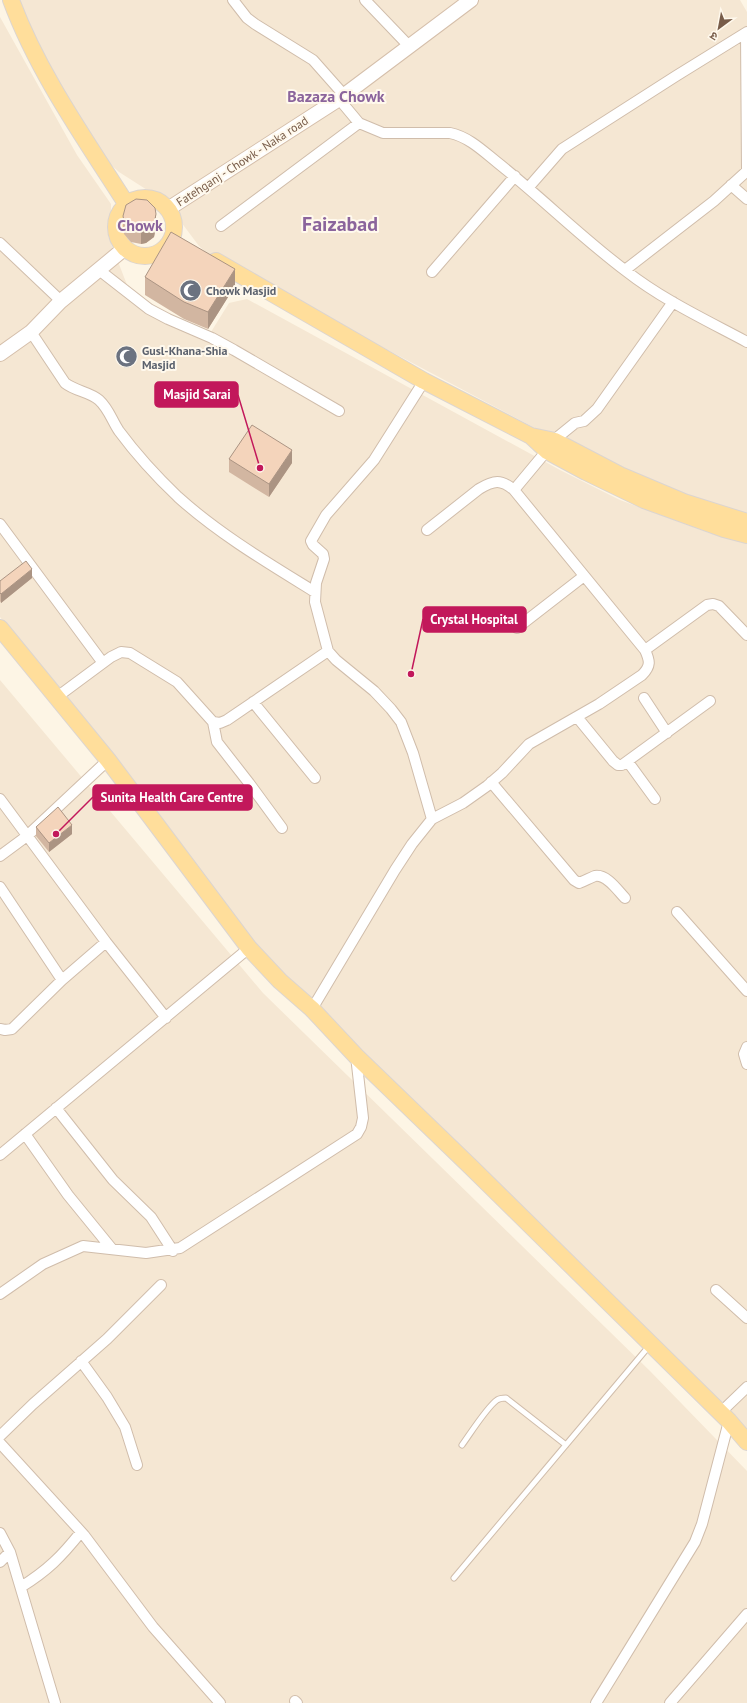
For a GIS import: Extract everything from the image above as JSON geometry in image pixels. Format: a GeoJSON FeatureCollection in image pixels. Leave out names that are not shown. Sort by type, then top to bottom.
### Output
{"type":"FeatureCollection","features":[{"type":"Feature","properties":{"kind":"main road"},"geometry":{"type":"LineString","coordinates":[[11,0],[30,46],[63,103],[127,205]]}},
{"type":"Feature","properties":{"kind":"main road"},"geometry":{"type":"LineString","coordinates":[[148,198],[155,200],[168,209],[179,239],[169,245],[162,252],[152,256],[143,257],[133,254],[125,248],[118,237],[116,223],[118,216],[127,205],[133,201],[148,198]]}},
{"type":"Feature","properties":{"kind":"main road"},"geometry":{"type":"LineString","coordinates":[[202,252],[424,381],[551,446],[684,502],[747,522]]}},
{"type":"Feature","properties":{"kind":"main road"},"geometry":{"type":"LineString","coordinates":[[551,446],[586,472],[644,500],[724,529],[747,535]]}},
{"type":"Feature","properties":{"kind":"main road"},"geometry":{"type":"LineString","coordinates":[[0,628],[108,760],[249,948],[280,981],[312,1009],[356,1056],[651,1344],[747,1442]]}},
{"type":"Feature","properties":{"kind":"street"},"geometry":{"type":"LineString","coordinates":[[233,0],[247,18],[313,60],[342,97],[359,123],[383,133],[450,133],[459,135],[469,140],[515,176],[625,270],[647,286],[673,302],[747,342]]}},
{"type":"Feature","properties":{"kind":"street"},"geometry":{"type":"LineString","coordinates":[[365,0],[409,46]]}},
{"type":"Feature","properties":{"kind":"street","name":"Fatehganj - Chowk - Naka road"},"geometry":{"type":"LineString","coordinates":[[168,209],[342,97],[471,0]]}},
{"type":"Feature","properties":{"kind":"street"},"geometry":{"type":"LineString","coordinates":[[625,270],[680,228],[747,171],[746,32]]}},
{"type":"Feature","properties":{"kind":"street"},"geometry":{"type":"LineString","coordinates":[[528,188],[562,149],[746,32]]}},
{"type":"Feature","properties":{"kind":"street"},"geometry":{"type":"LineString","coordinates":[[221,226],[359,123]]}},
{"type":"Feature","properties":{"kind":"street"},"geometry":{"type":"LineString","coordinates":[[432,272],[515,176]]}},
{"type":"Feature","properties":{"kind":"street"},"geometry":{"type":"LineString","coordinates":[[731,185],[747,199]]}},
{"type":"Feature","properties":{"kind":"street"},"geometry":{"type":"LineString","coordinates":[[0,243],[62,301]]}},
{"type":"Feature","properties":{"kind":"street"},"geometry":{"type":"LineString","coordinates":[[0,354],[31,332],[62,301],[125,248]]}},
{"type":"Feature","properties":{"kind":"street"},"geometry":{"type":"LineString","coordinates":[[99,270],[149,309],[168,320],[212,338],[339,411]]}},
{"type":"Feature","properties":{"kind":"street"},"geometry":{"type":"LineString","coordinates":[[514,490],[566,428],[584,420],[597,409],[673,302]]}},
{"type":"Feature","properties":{"kind":"street"},"geometry":{"type":"LineString","coordinates":[[31,332],[64,383],[72,389],[98,399],[106,407],[118,429],[131,447],[178,497],[237,542],[315,592]]}},
{"type":"Feature","properties":{"kind":"street"},"geometry":{"type":"LineString","coordinates":[[424,381],[374,460],[326,515],[313,534],[311,541],[313,546],[323,554],[324,559],[315,592],[315,602],[328,651],[374,691],[391,708],[401,722],[413,753],[432,819]]}},
{"type":"Feature","properties":{"kind":"street"},"geometry":{"type":"LineString","coordinates":[[312,1009],[395,870],[412,844],[432,819],[463,803],[491,782],[529,744],[577,717],[642,675],[648,669],[650,662],[645,650],[555,538],[514,490],[507,484],[498,482],[488,484],[479,489],[427,530]]}},
{"type":"Feature","properties":{"kind":"street"},"geometry":{"type":"LineString","coordinates":[[0,524],[103,663]]}},
{"type":"Feature","properties":{"kind":"street"},"geometry":{"type":"LineString","coordinates":[[517,628],[584,576]]}},
{"type":"Feature","properties":{"kind":"street"},"geometry":{"type":"LineString","coordinates":[[645,650],[707,605],[713,604],[719,606],[747,635]]}},
{"type":"Feature","properties":{"kind":"street"},"geometry":{"type":"LineString","coordinates":[[213,722],[220,723],[227,720],[328,651]]}},
{"type":"Feature","properties":{"kind":"street"},"geometry":{"type":"LineString","coordinates":[[57,697],[103,663],[121,652],[130,653],[177,682],[213,722],[217,742],[249,782],[282,828]]}},
{"type":"Feature","properties":{"kind":"street"},"geometry":{"type":"LineString","coordinates":[[644,698],[667,733]]}},
{"type":"Feature","properties":{"kind":"street"},"geometry":{"type":"LineString","coordinates":[[577,717],[613,761],[618,765],[628,762],[710,701]]}},
{"type":"Feature","properties":{"kind":"street"},"geometry":{"type":"LineString","coordinates":[[253,702],[315,778]]}},
{"type":"Feature","properties":{"kind":"street"},"geometry":{"type":"LineString","coordinates":[[0,856],[27,836],[108,760]]}},
{"type":"Feature","properties":{"kind":"street"},"geometry":{"type":"LineString","coordinates":[[628,762],[655,799]]}},
{"type":"Feature","properties":{"kind":"street"},"geometry":{"type":"LineString","coordinates":[[491,782],[574,880],[580,883],[595,876],[601,876],[625,898]]}},
{"type":"Feature","properties":{"kind":"street"},"geometry":{"type":"LineString","coordinates":[[0,799],[106,942],[166,1018]]}},
{"type":"Feature","properties":{"kind":"street"},"geometry":{"type":"LineString","coordinates":[[0,887],[62,980]]}},
{"type":"Feature","properties":{"kind":"street"},"geometry":{"type":"LineString","coordinates":[[677,912],[747,991]]}},
{"type":"Feature","properties":{"kind":"street"},"geometry":{"type":"LineString","coordinates":[[0,1029],[12,1029],[62,980],[106,942]]}},
{"type":"Feature","properties":{"kind":"street"},"geometry":{"type":"LineString","coordinates":[[0,1155],[249,948]]}},
{"type":"Feature","properties":{"kind":"street"},"geometry":{"type":"LineString","coordinates":[[747,1047],[744,1054],[747,1064]]}},
{"type":"Feature","properties":{"kind":"street"},"geometry":{"type":"LineString","coordinates":[[0,1294],[43,1264],[83,1246],[146,1253],[173,1250],[186,1245],[357,1134],[361,1127],[363,1118],[356,1056]]}},
{"type":"Feature","properties":{"kind":"street"},"geometry":{"type":"LineString","coordinates":[[56,1108],[113,1180],[151,1217],[173,1250]]}},
{"type":"Feature","properties":{"kind":"street"},"geometry":{"type":"LineString","coordinates":[[25,1134],[68,1195],[112,1249]]}},
{"type":"Feature","properties":{"kind":"street"},"geometry":{"type":"LineString","coordinates":[[0,1436],[33,1404],[107,1339],[161,1286]]}},
{"type":"Feature","properties":{"kind":"street"},"geometry":{"type":"LineString","coordinates":[[716,1290],[747,1318]]}},
{"type":"Feature","properties":{"kind":"street"},"geometry":{"type":"LineString","coordinates":[[81,1361],[107,1397],[122,1422],[137,1465]]}},
{"type":"Feature","properties":{"kind":"street"},"geometry":{"type":"LineString","coordinates":[[596,1703],[695,1542],[702,1524],[724,1417],[747,1387]]}},
{"type":"Feature","properties":{"kind":"street"},"geometry":{"type":"LineString","coordinates":[[0,1443],[81,1532],[153,1627],[220,1703]]}},
{"type":"Feature","properties":{"kind":"street"},"geometry":{"type":"LineString","coordinates":[[0,1532],[10,1552],[55,1703]]}},
{"type":"Feature","properties":{"kind":"street"},"geometry":{"type":"LineString","coordinates":[[21,1587],[42,1573],[60,1557],[81,1532]]}},
{"type":"Feature","properties":{"kind":"street"},"geometry":{"type":"LineString","coordinates":[[0,1562],[10,1552]]}},
{"type":"Feature","properties":{"kind":"street"},"geometry":{"type":"LineString","coordinates":[[670,1703],[747,1614]]}},
{"type":"Feature","properties":{"kind":"lane"},"geometry":{"type":"LineString","coordinates":[[454,1578],[651,1344]]}},
{"type":"Feature","properties":{"kind":"lane"},"geometry":{"type":"LineString","coordinates":[[462,1445],[490,1407],[497,1400],[506,1398],[566,1445]]}},
{"type":"Feature","properties":{"kind":"shaded area"},"geometry":{"type":"Polygon","coordinates":[[[12,0],[740,0],[747,12],[747,526],[552,437],[209,255],[199,246],[166,202],[119,172],[99,154],[12,0]]]}},
{"type":"Feature","properties":{"kind":"shaded area"},"geometry":{"type":"Polygon","coordinates":[[[0,17],[77,155],[111,204],[111,222],[108,236],[131,295],[206,340],[229,303],[247,299],[560,470],[620,500],[709,533],[747,543],[747,1436],[323,1032],[98,745],[0,617],[0,17]]]}},
{"type":"Feature","properties":{"kind":"shaded area"},"geometry":{"type":"Polygon","coordinates":[[[0,680],[263,993],[650,1371],[747,1471],[747,1703],[0,1703],[0,680]]]}},
{"type":"Feature","properties":{"kind":"building"},"geometry":{"type":"Polygon","coordinates":[[[136,199],[147,200],[155,208],[156,214],[154,224],[146,230],[141,231],[131,229],[124,221],[123,216],[126,205],[136,199]]]}},
{"type":"Feature","properties":{"kind":"building","name":"Chowk Masjid"},"geometry":{"type":"Polygon","coordinates":[[[171,232],[235,269],[208,312],[184,302],[145,277],[171,232]]]}},
{"type":"Feature","properties":{"kind":"building"},"geometry":{"type":"Polygon","coordinates":[[[252,425],[292,450],[269,484],[229,459],[252,425]]]}},
{"type":"Feature","properties":{"kind":"building"},"geometry":{"type":"Polygon","coordinates":[[[26,561],[32,569],[1,594],[0,581],[26,561]]]}},
{"type":"Feature","properties":{"kind":"building"},"geometry":{"type":"Polygon","coordinates":[[[58,807],[72,825],[49,843],[36,827],[58,807]]]}},
{"type":"Feature","properties":{"kind":"place","name":"Chowk Masjid"},"geometry":{"type":"Point","coordinates":[190,290]}},
{"type":"Feature","properties":{"kind":"place","name":"Gusl-Khana-Shia Masjid"},"geometry":{"type":"Point","coordinates":[126,357]}},
{"type":"Feature","properties":{"kind":"place","name":"Masjid Sarai"},"geometry":{"type":"Point","coordinates":[260,468]}},
{"type":"Feature","properties":{"kind":"place","name":"Crystal Hospital"},"geometry":{"type":"Point","coordinates":[411,674]}},
{"type":"Feature","properties":{"kind":"place","name":"Sunita Health Care Centre"},"geometry":{"type":"Point","coordinates":[56,834]}},
{"type":"Feature","properties":{"kind":"district","name":"Bazaza Chowk"},"geometry":{"type":"Point","coordinates":[336,96]}},
{"type":"Feature","properties":{"kind":"district","name":"Faizabad"},"geometry":{"type":"Point","coordinates":[340,224]}},
{"type":"Feature","properties":{"kind":"district","name":"Chowk"},"geometry":{"type":"Point","coordinates":[140,225]}}]}
